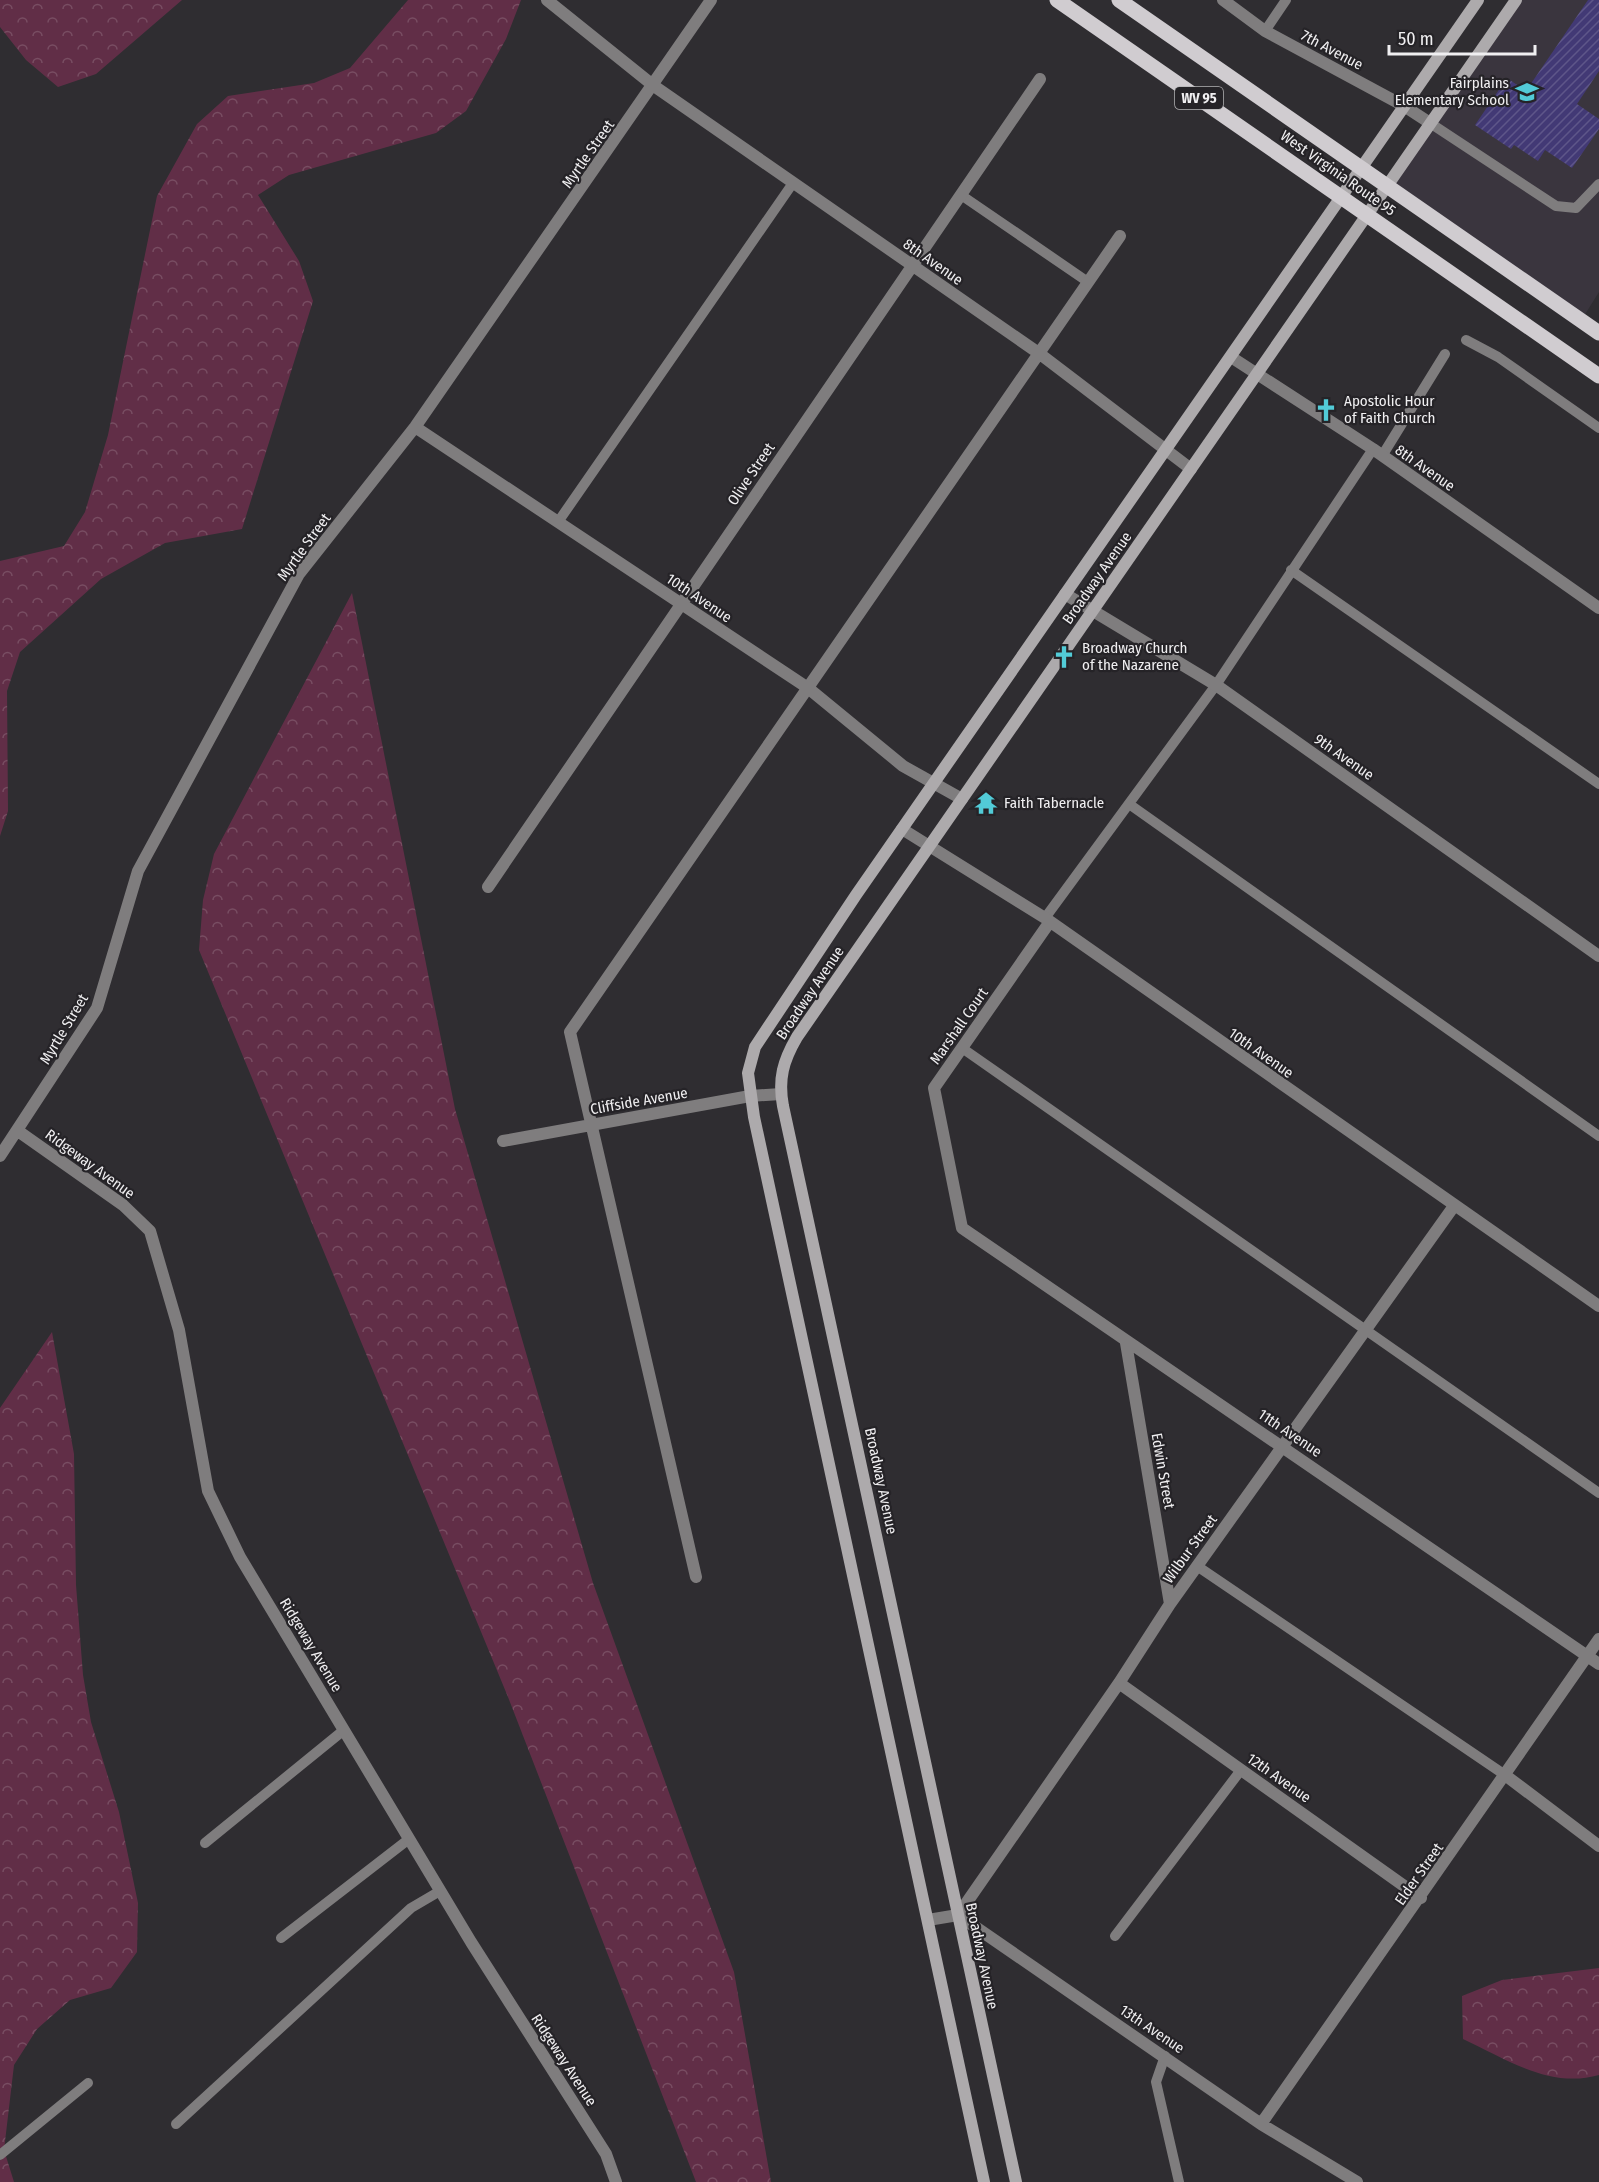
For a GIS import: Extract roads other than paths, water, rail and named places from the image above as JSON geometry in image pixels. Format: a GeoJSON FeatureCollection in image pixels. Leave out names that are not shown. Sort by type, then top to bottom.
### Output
{"type":"FeatureCollection","features":[{"type":"Feature","properties":{"kind":"main road","name":"West Virginia Route 95"},"geometry":{"type":"LineString","coordinates":[[1057,0],[1599,376]]}},
{"type":"Feature","properties":{"kind":"main road","name":"West Virginia Route 95"},"geometry":{"type":"LineString","coordinates":[[1119,0],[1599,333]]}},
{"type":"Feature","properties":{"kind":"main road","name":"Broadway Avenue"},"geometry":{"type":"LineString","coordinates":[[984,2182],[750,1096],[750,1060],[763,1032],[902,829],[1478,0]]}},
{"type":"Feature","properties":{"kind":"main road","name":"Broadway Avenue"},"geometry":{"type":"LineString","coordinates":[[1016,2182],[781,1094],[781,1073],[789,1051],[1516,0]]}},
{"type":"Feature","properties":{"kind":"street","name":"8th Avenue"},"geometry":{"type":"LineString","coordinates":[[547,0],[654,86],[1040,354],[1191,469]]}},
{"type":"Feature","properties":{"kind":"street","name":"Myrtle Street"},"geometry":{"type":"LineString","coordinates":[[0,1156],[97,1008],[138,871],[299,574],[415,427],[654,86],[711,0]]}},
{"type":"Feature","properties":{"kind":"street","name":"7th Avenue"},"geometry":{"type":"LineString","coordinates":[[1223,0],[1265,31],[1404,106],[1430,123]]}},
{"type":"Feature","properties":{"kind":"street","name":"Olive Street"},"geometry":{"type":"LineString","coordinates":[[488,887],[1040,79]]}},
{"type":"Feature","properties":{"kind":"street"},"geometry":{"type":"LineString","coordinates":[[696,1577],[570,1032],[1120,236]]}},
{"type":"Feature","properties":{"kind":"street","name":"8th Avenue"},"geometry":{"type":"LineString","coordinates":[[1231,357],[1377,453],[1599,608]]}},
{"type":"Feature","properties":{"kind":"street","name":"10th Avenue"},"geometry":{"type":"LineString","coordinates":[[415,427],[808,688],[903,766],[936,782],[962,799]]}},
{"type":"Feature","properties":{"kind":"street","name":"9th Avenue"},"geometry":{"type":"LineString","coordinates":[[1065,594],[1216,685],[1599,956]]}},
{"type":"Feature","properties":{"kind":"street","name":"10th Avenue"},"geometry":{"type":"LineString","coordinates":[[902,829],[1047,921],[1599,1306]]}},
{"type":"Feature","properties":{"kind":"street","name":"Marshall Court"},"geometry":{"type":"LineString","coordinates":[[962,1228],[934,1088],[1047,921]]}},
{"type":"Feature","properties":{"kind":"street","name":"Cliffside Avenue"},"geometry":{"type":"LineString","coordinates":[[502,1141],[750,1096],[781,1094]]}},
{"type":"Feature","properties":{"kind":"street","name":"Ridgeway Avenue"},"geometry":{"type":"LineString","coordinates":[[18,1131],[123,1205],[150,1231],[179,1330],[208,1491],[240,1557],[440,1891],[606,2154],[616,2182]]}},
{"type":"Feature","properties":{"kind":"street","name":"Wilbur Street"},"geometry":{"type":"LineString","coordinates":[[958,1915],[1119,1683],[1170,1604],[1454,1206]]}},
{"type":"Feature","properties":{"kind":"street","name":"11th Avenue"},"geometry":{"type":"LineString","coordinates":[[962,1228],[1126,1343],[1283,1446],[1599,1664]]}},
{"type":"Feature","properties":{"kind":"street","name":"Edwin Street"},"geometry":{"type":"LineString","coordinates":[[1126,1343],[1170,1604]]}},
{"type":"Feature","properties":{"kind":"street","name":"Elder Street"},"geometry":{"type":"LineString","coordinates":[[1262,2124],[1599,1639]]}},
{"type":"Feature","properties":{"kind":"street","name":"12th Avenue"},"geometry":{"type":"LineString","coordinates":[[1119,1683],[1421,1898]]}},
{"type":"Feature","properties":{"kind":"street"},"geometry":{"type":"LineString","coordinates":[[1505,1775],[1599,1846]]}},
{"type":"Feature","properties":{"kind":"street"},"geometry":{"type":"LineString","coordinates":[[928,1920],[958,1915]]}},
{"type":"Feature","properties":{"kind":"street","name":"13th Avenue"},"geometry":{"type":"LineString","coordinates":[[958,1915],[1262,2124],[1357,2182]]}},
{"type":"Feature","properties":{"kind":"lane"},"geometry":{"type":"LineString","coordinates":[[1265,31],[1286,0]]}},
{"type":"Feature","properties":{"kind":"lane"},"geometry":{"type":"LineString","coordinates":[[1430,123],[1556,206],[1576,208],[1599,184]]}},
{"type":"Feature","properties":{"kind":"lane"},"geometry":{"type":"LineString","coordinates":[[558,522],[793,183]]}},
{"type":"Feature","properties":{"kind":"lane"},"geometry":{"type":"LineString","coordinates":[[961,195],[1088,282]]}},
{"type":"Feature","properties":{"kind":"lane"},"geometry":{"type":"LineString","coordinates":[[1466,340],[1498,357],[1599,428]]}},
{"type":"Feature","properties":{"kind":"lane"},"geometry":{"type":"LineString","coordinates":[[1047,921],[1216,685],[1291,570],[1377,453],[1445,354]]}},
{"type":"Feature","properties":{"kind":"lane"},"geometry":{"type":"LineString","coordinates":[[1291,570],[1599,784]]}},
{"type":"Feature","properties":{"kind":"lane"},"geometry":{"type":"LineString","coordinates":[[1129,804],[1599,1136]]}},
{"type":"Feature","properties":{"kind":"lane"},"geometry":{"type":"LineString","coordinates":[[962,1048],[1599,1493]]}},
{"type":"Feature","properties":{"kind":"lane"},"geometry":{"type":"LineString","coordinates":[[1197,1566],[1505,1775]]}},
{"type":"Feature","properties":{"kind":"lane"},"geometry":{"type":"LineString","coordinates":[[205,1844],[344,1730]]}},
{"type":"Feature","properties":{"kind":"lane"},"geometry":{"type":"LineString","coordinates":[[1115,1936],[1241,1770]]}},
{"type":"Feature","properties":{"kind":"lane"},"geometry":{"type":"LineString","coordinates":[[281,1938],[409,1839]]}},
{"type":"Feature","properties":{"kind":"lane"},"geometry":{"type":"LineString","coordinates":[[176,2124],[411,1908],[440,1891]]}},
{"type":"Feature","properties":{"kind":"lane"},"geometry":{"type":"LineString","coordinates":[[1165,2056],[1156,2082],[1179,2182]]}},
{"type":"Feature","properties":{"kind":"lane"},"geometry":{"type":"LineString","coordinates":[[0,2155],[88,2084]]}},
{"type":"Feature","properties":{"kind":"place","name":"Fairplains Elementary School"},"geometry":{"type":"Point","coordinates":[1527,92]}},
{"type":"Feature","properties":{"kind":"place","name":"Apostolic Hour of Faith Church"},"geometry":{"type":"Point","coordinates":[1326,410]}},
{"type":"Feature","properties":{"kind":"place","name":"Broadway Church of the Nazarene"},"geometry":{"type":"Point","coordinates":[1064,657]}},
{"type":"Feature","properties":{"kind":"place","name":"Faith Tabernacle"},"geometry":{"type":"Point","coordinates":[986,803]}}]}
